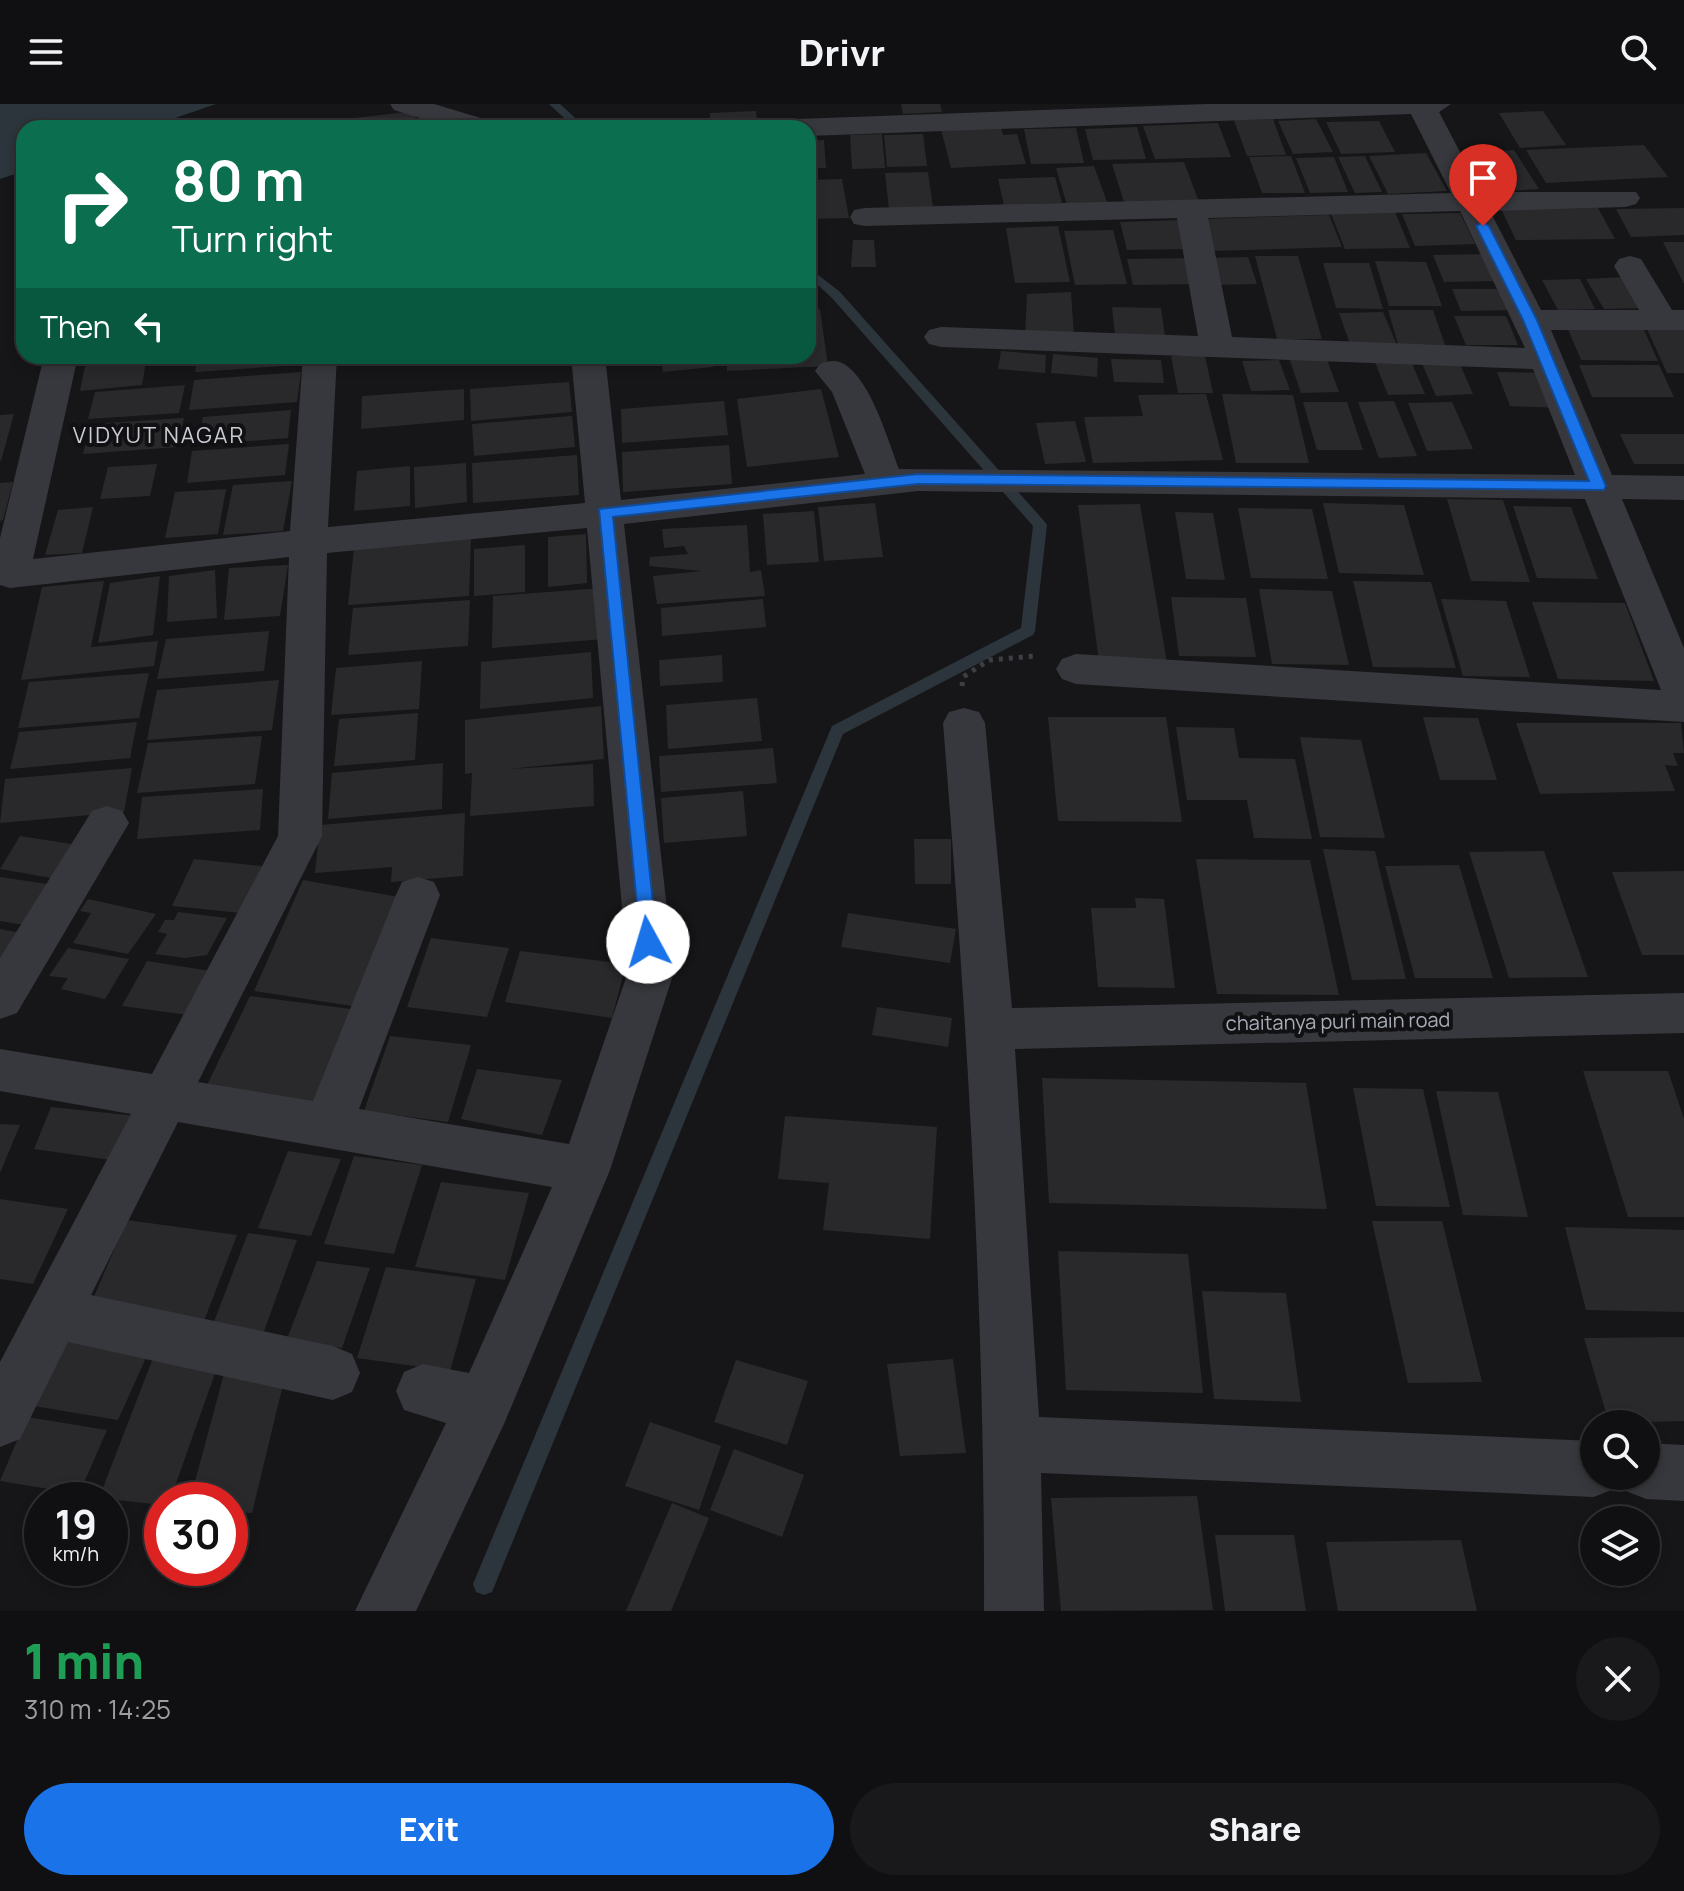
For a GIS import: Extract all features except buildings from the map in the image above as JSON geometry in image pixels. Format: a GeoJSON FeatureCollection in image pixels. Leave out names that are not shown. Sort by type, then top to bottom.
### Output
{"type":"FeatureCollection","features":[{"type":"Feature","properties":{"kind":"street"},"geometry":{"type":"LineString","coordinates":[[404,104],[457,120]]}},
{"type":"Feature","properties":{"kind":"street"},"geometry":{"type":"LineString","coordinates":[[1421,104],[1530,320],[1684,696]]}},
{"type":"Feature","properties":{"kind":"street"},"geometry":{"type":"LineString","coordinates":[[816,127],[1222,108],[1437,104]]}},
{"type":"Feature","properties":{"kind":"street"},"geometry":{"type":"LineString","coordinates":[[865,217],[1625,198]]}},
{"type":"Feature","properties":{"kind":"street"},"geometry":{"type":"LineString","coordinates":[[1191,210],[1217,347]]}},
{"type":"Feature","properties":{"kind":"street"},"geometry":{"type":"LineString","coordinates":[[1630,266],[1672,320]]}},
{"type":"Feature","properties":{"kind":"street"},"geometry":{"type":"LineString","coordinates":[[1530,320],[1672,320]]}},
{"type":"Feature","properties":{"kind":"street"},"geometry":{"type":"LineString","coordinates":[[941,337],[1547,359]]}},
{"type":"Feature","properties":{"kind":"street"},"geometry":{"type":"LineString","coordinates":[[59,364],[3,586],[308,542],[902,481],[1684,488]]}},
{"type":"Feature","properties":{"kind":"street"},"geometry":{"type":"LineString","coordinates":[[0,1419],[57,1314],[300,836],[308,542],[319,364]]}},
{"type":"Feature","properties":{"kind":"street"},"geometry":{"type":"LineString","coordinates":[[385,1611],[484,1404],[585,1170],[651,972],[589,364]]}},
{"type":"Feature","properties":{"kind":"street"},"geometry":{"type":"LineString","coordinates":[[832,371],[848,388],[902,481]]}},
{"type":"Feature","properties":{"kind":"street"},"geometry":{"type":"LineString","coordinates":[[1076,669],[1684,707]]}},
{"type":"Feature","properties":{"kind":"street"},"geometry":{"type":"LineString","coordinates":[[964,723],[992,1029],[1015,1444],[1014,1611]]}},
{"type":"Feature","properties":{"kind":"street"},"geometry":{"type":"LineString","coordinates":[[0,999],[107,823]]}},
{"type":"Feature","properties":{"kind":"street"},"geometry":{"type":"LineString","coordinates":[[329,1124],[418,895]]}},
{"type":"Feature","properties":{"kind":"street","name":"chaitanya puri main road"},"geometry":{"type":"LineString","coordinates":[[992,1029],[1684,1013]]}},
{"type":"Feature","properties":{"kind":"street"},"geometry":{"type":"LineString","coordinates":[[0,1070],[585,1170]]}},
{"type":"Feature","properties":{"kind":"street"},"geometry":{"type":"LineString","coordinates":[[57,1314],[333,1373]]}},
{"type":"Feature","properties":{"kind":"street"},"geometry":{"type":"LineString","coordinates":[[423,1391],[484,1404]]}},
{"type":"Feature","properties":{"kind":"street"},"geometry":{"type":"LineString","coordinates":[[1015,1444],[1580,1468]]}},
{"type":"Feature","properties":{"kind":"street"},"geometry":{"type":"LineString","coordinates":[[1660,1472],[1684,1473]]}},
{"type":"Feature","properties":{"kind":"path"},"geometry":{"type":"LineString","coordinates":[[964,723],[963,677],[989,660],[1040,656],[1076,669]]}},
{"type":"Feature","properties":{"kind":"shaded area"},"geometry":{"type":"Polygon","coordinates":[[[0,104],[216,104],[169,120],[16,120],[16,174],[0,179],[0,104]]]}},
{"type":"Feature","properties":{"kind":"waterway"},"geometry":{"type":"LineString","coordinates":[[554,104],[572,120]]}},
{"type":"Feature","properties":{"kind":"waterway"},"geometry":{"type":"LineString","coordinates":[[484,1584],[837,730],[1028,631],[1040,525],[836,295],[816,277]]}},
{"type":"Feature","properties":{"kind":"district","name":"VIDYUT NAGAR"},"geometry":{"type":"Point","coordinates":[159,435]}},
{"type":"Feature","properties":{"kind":"route"},"geometry":{"type":"LineString","coordinates":[[648,942],[605,513],[781,497],[918,479],[1598,486],[1530,320],[1483,226]]}}]}
